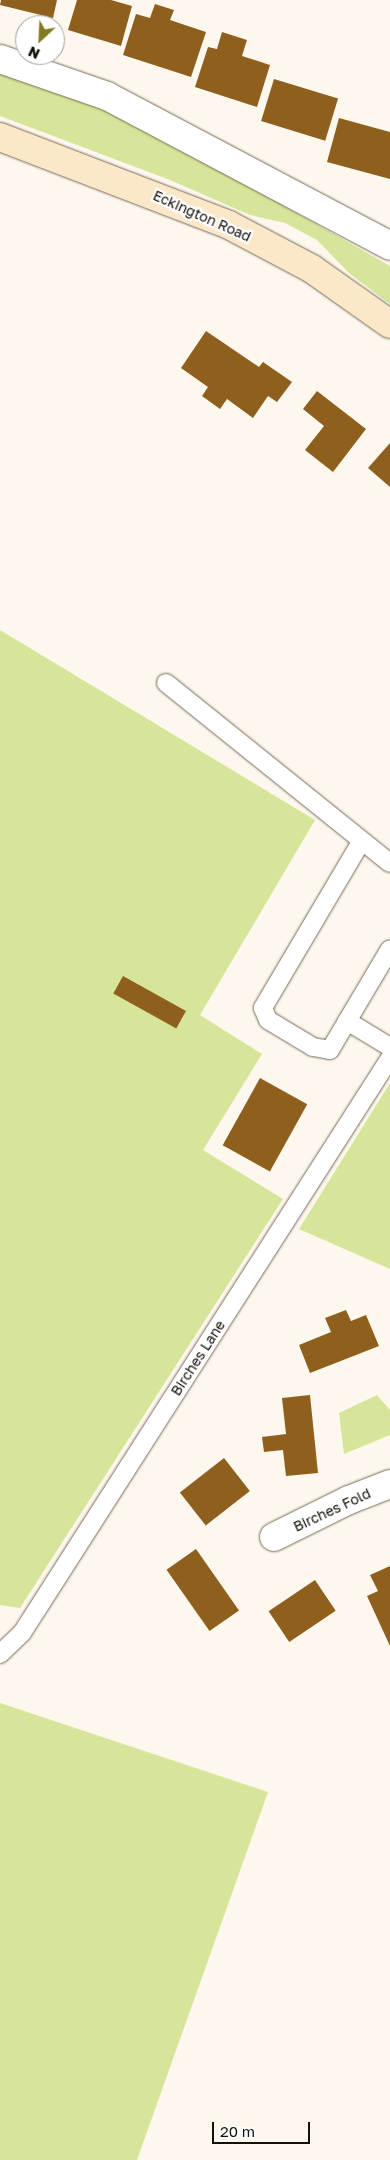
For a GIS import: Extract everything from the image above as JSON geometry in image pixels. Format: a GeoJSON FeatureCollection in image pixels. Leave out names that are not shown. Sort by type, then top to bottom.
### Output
{"type":"FeatureCollection","features":[{"type":"Feature","properties":{"kind":"main road","name":"Eckington Road"},"geometry":{"type":"LineString","coordinates":[[0,137],[228,225],[312,269],[390,324]]}},
{"type":"Feature","properties":{"kind":"street"},"geometry":{"type":"LineString","coordinates":[[0,58],[108,96],[390,246]]}},
{"type":"Feature","properties":{"kind":"street","name":"Birches Fold"},"geometry":{"type":"LineString","coordinates":[[274,1537],[349,1500],[390,1484]]}},
{"type":"Feature","properties":{"kind":"lane"},"geometry":{"type":"LineString","coordinates":[[166,683],[361,842],[390,863]]}},
{"type":"Feature","properties":{"kind":"lane"},"geometry":{"type":"LineString","coordinates":[[361,842],[263,1008],[268,1020],[313,1047],[330,1050],[390,950]]}},
{"type":"Feature","properties":{"kind":"lane"},"geometry":{"type":"LineString","coordinates":[[348,1022],[390,1047]]}},
{"type":"Feature","properties":{"kind":"lane","name":"Birches Lane"},"geometry":{"type":"LineString","coordinates":[[0,1654],[22,1633],[390,1058]]}},
{"type":"Feature","properties":{"kind":"green space"},"geometry":{"type":"Polygon","coordinates":[[[0,72],[67,94],[161,136],[390,266],[390,304],[350,274],[317,240],[285,223],[250,215],[170,180],[0,116],[0,72]]]}},
{"type":"Feature","properties":{"kind":"green space"},"geometry":{"type":"Polygon","coordinates":[[[0,630],[315,820],[200,1015],[262,1054],[203,1150],[283,1199],[20,1608],[0,1605],[0,630]]]}},
{"type":"Feature","properties":{"kind":"green space"},"geometry":{"type":"Polygon","coordinates":[[[390,1083],[390,1269],[299,1229],[390,1083]]]}},
{"type":"Feature","properties":{"kind":"green space"},"geometry":{"type":"Polygon","coordinates":[[[377,1395],[390,1410],[390,1435],[344,1454],[339,1413],[377,1395]]]}},
{"type":"Feature","properties":{"kind":"green space"},"geometry":{"type":"Polygon","coordinates":[[[0,1703],[268,1792],[137,2160],[0,2160],[0,1703]]]}},
{"type":"Feature","properties":{"kind":"building"},"geometry":{"type":"Polygon","coordinates":[[[1,0],[57,0],[54,15],[41,15],[0,5],[1,0]]]}},
{"type":"Feature","properties":{"kind":"building"},"geometry":{"type":"Polygon","coordinates":[[[77,0],[111,0],[132,6],[121,46],[68,30],[77,0]]]}},
{"type":"Feature","properties":{"kind":"building"},"geometry":{"type":"Polygon","coordinates":[[[155,4],[174,10],[170,20],[206,32],[191,77],[123,55],[136,14],[150,18],[155,4]]]}},
{"type":"Feature","properties":{"kind":"building"},"geometry":{"type":"Polygon","coordinates":[[[222,32],[247,40],[242,56],[270,65],[257,107],[195,87],[208,47],[217,49],[222,32]]]}},
{"type":"Feature","properties":{"kind":"building"},"geometry":{"type":"Polygon","coordinates":[[[274,79],[338,99],[325,141],[261,121],[274,79]]]}},
{"type":"Feature","properties":{"kind":"building"},"geometry":{"type":"Polygon","coordinates":[[[339,118],[390,132],[390,179],[327,162],[339,118]]]}},
{"type":"Feature","properties":{"kind":"building"},"geometry":{"type":"Polygon","coordinates":[[[206,331],[259,367],[263,362],[292,382],[277,402],[268,396],[253,418],[227,399],[220,409],[202,396],[208,387],[181,368],[206,331]]]}},
{"type":"Feature","properties":{"kind":"building"},"geometry":{"type":"Polygon","coordinates":[[[317,391],[366,429],[333,472],[305,450],[324,426],[303,409],[317,391]]]}},
{"type":"Feature","properties":{"kind":"building"},"geometry":{"type":"Polygon","coordinates":[[[390,443],[390,487],[368,468],[390,443]]]}},
{"type":"Feature","properties":{"kind":"building"},"geometry":{"type":"Polygon","coordinates":[[[123,976],[186,1011],[176,1028],[113,993],[123,976]]]}},
{"type":"Feature","properties":{"kind":"building"},"geometry":{"type":"Polygon","coordinates":[[[260,1078],[307,1104],[270,1172],[223,1145],[260,1078]]]}},
{"type":"Feature","properties":{"kind":"building"},"geometry":{"type":"Polygon","coordinates":[[[346,1310],[351,1321],[366,1315],[379,1346],[310,1373],[299,1345],[331,1332],[325,1318],[346,1310]]]}},
{"type":"Feature","properties":{"kind":"building"},"geometry":{"type":"Polygon","coordinates":[[[310,1395],[318,1473],[286,1476],[283,1450],[264,1452],[262,1437],[286,1434],[282,1398],[310,1395]]]}},
{"type":"Feature","properties":{"kind":"building"},"geometry":{"type":"Polygon","coordinates":[[[224,1458],[250,1491],[206,1526],[180,1492],[224,1458]]]}},
{"type":"Feature","properties":{"kind":"building"},"geometry":{"type":"Polygon","coordinates":[[[196,1549],[239,1610],[210,1631],[167,1570],[196,1549]]]}},
{"type":"Feature","properties":{"kind":"building"},"geometry":{"type":"Polygon","coordinates":[[[390,1566],[390,1646],[367,1596],[378,1591],[370,1575],[390,1566]]]}},
{"type":"Feature","properties":{"kind":"building"},"geometry":{"type":"Polygon","coordinates":[[[315,1580],[336,1611],[289,1642],[269,1611],[315,1580]]]}}]}
